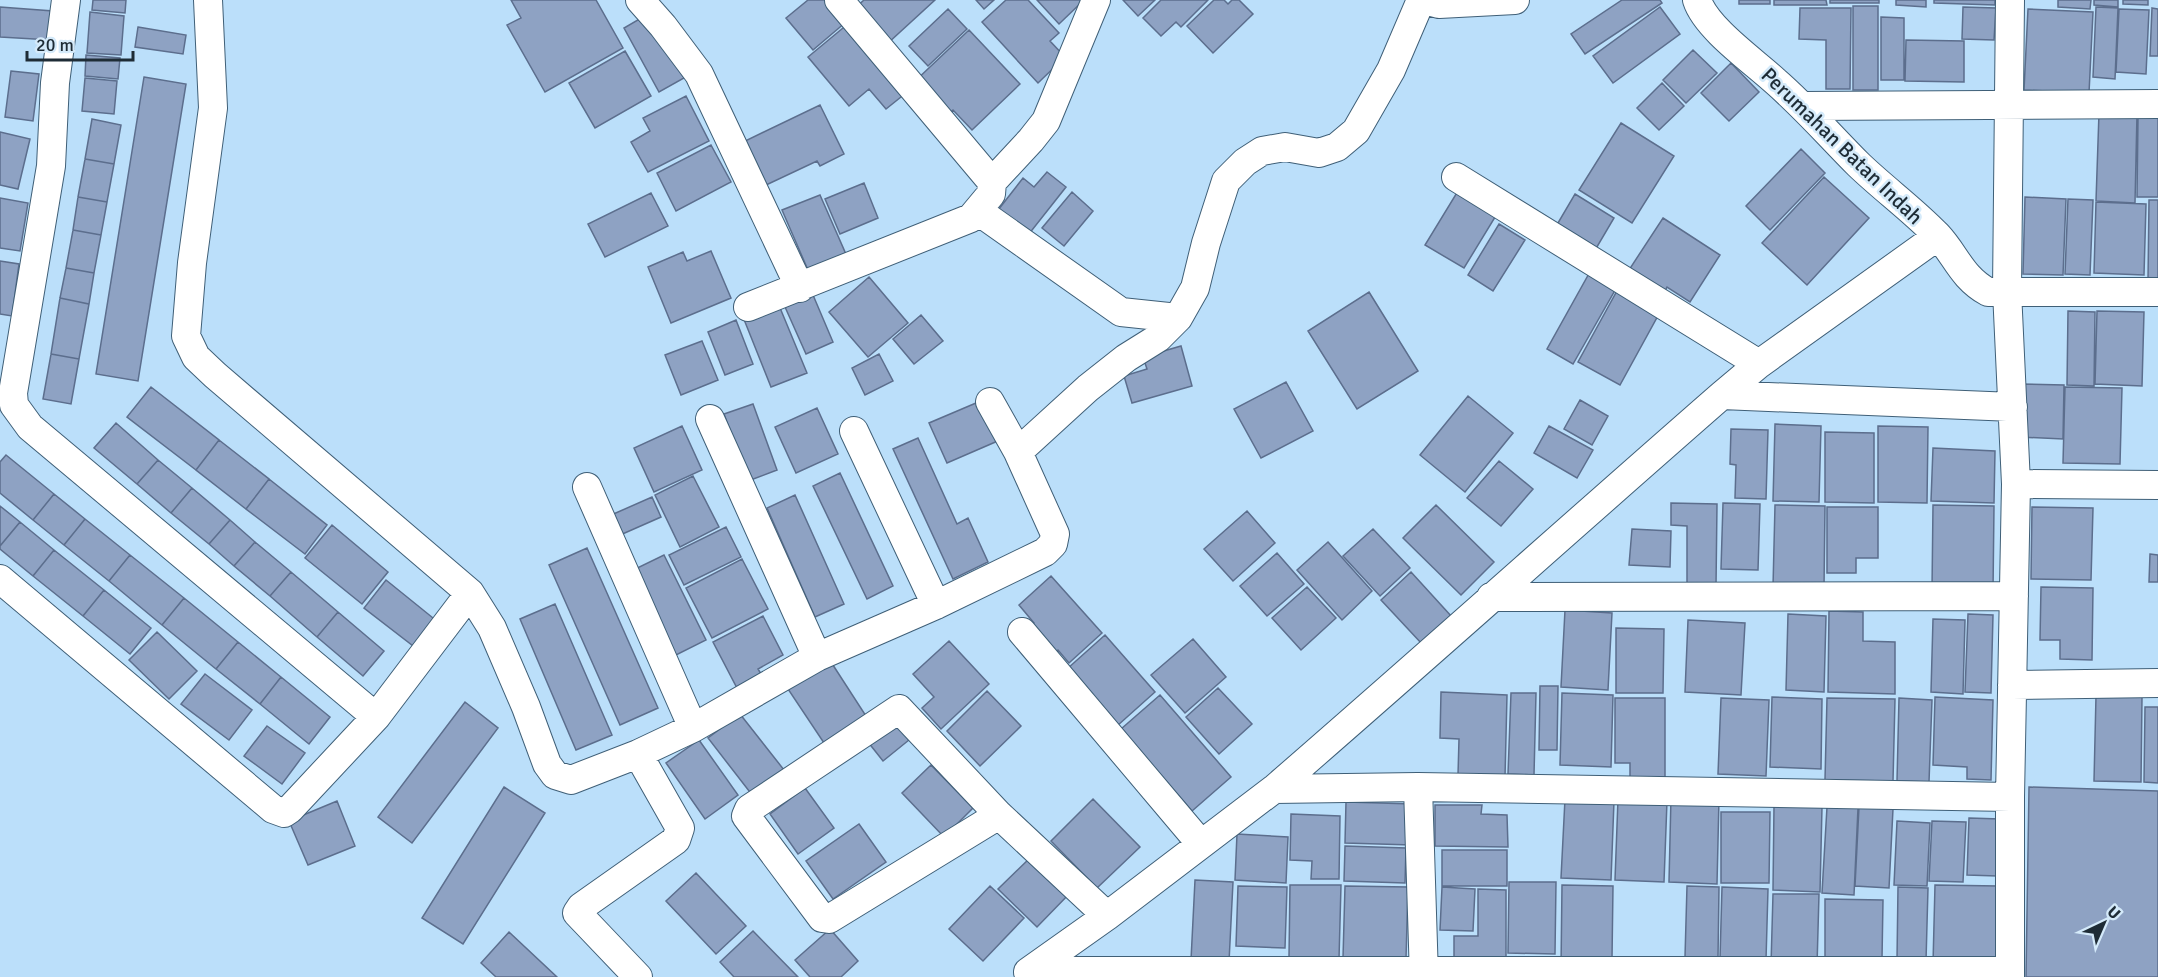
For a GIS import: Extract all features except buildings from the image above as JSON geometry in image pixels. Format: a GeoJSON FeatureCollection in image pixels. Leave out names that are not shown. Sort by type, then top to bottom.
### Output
{"type":"FeatureCollection","features":[{"type":"Feature","properties":{"kind":"street"},"geometry":{"type":"LineString","coordinates":[[66,0],[55,83],[51,166],[13,393],[14,405],[30,427],[376,717]]}},
{"type":"Feature","properties":{"kind":"street"},"geometry":{"type":"LineString","coordinates":[[208,0],[213,108],[192,263],[186,336],[196,357],[214,375],[470,593],[492,628],[548,764],[555,775],[571,780],[638,754],[693,728],[817,657],[936,605],[1045,552],[1053,544],[1055,534],[1018,452],[990,402]]}},
{"type":"Feature","properties":{"kind":"street"},"geometry":{"type":"LineString","coordinates":[[640,0],[699,74],[800,288]]}},
{"type":"Feature","properties":{"kind":"street"},"geometry":{"type":"LineString","coordinates":[[839,0],[992,182]]}},
{"type":"Feature","properties":{"kind":"street"},"geometry":{"type":"LineString","coordinates":[[748,307],[971,218],[991,194],[992,182],[1046,121],[1096,0]]}},
{"type":"Feature","properties":{"kind":"street"},"geometry":{"type":"LineString","coordinates":[[1018,452],[1088,388],[1126,358],[1158,338],[1178,318],[1195,288],[1206,243],[1226,181],[1245,162],[1262,151],[1285,147],[1319,153],[1337,147],[1356,131],[1428,1],[1472,4],[1515,0]]}},
{"type":"Feature","properties":{"kind":"street","name":"Perumahan Batan Indah"},"geometry":{"type":"LineString","coordinates":[[1697,0],[1699,8],[1712,25],[1804,106],[1859,165],[1938,236],[1960,269],[1980,287],[1998,292]]}},
{"type":"Feature","properties":{"kind":"street"},"geometry":{"type":"LineString","coordinates":[[1026,974],[2010,974],[2010,797],[2016,484],[2013,407],[1998,292],[2009,105],[2010,0]]}},
{"type":"Feature","properties":{"kind":"street"},"geometry":{"type":"LineString","coordinates":[[1804,106],[2158,104]]}},
{"type":"Feature","properties":{"kind":"street"},"geometry":{"type":"LineString","coordinates":[[1456,177],[1759,364]]}},
{"type":"Feature","properties":{"kind":"street"},"geometry":{"type":"LineString","coordinates":[[978,210],[1122,312],[1178,318]]}},
{"type":"Feature","properties":{"kind":"street"},"geometry":{"type":"LineString","coordinates":[[1026,974],[1107,916],[1274,789],[1759,364],[1938,236]]}},
{"type":"Feature","properties":{"kind":"street"},"geometry":{"type":"LineString","coordinates":[[1998,292],[2158,292]]}},
{"type":"Feature","properties":{"kind":"street"},"geometry":{"type":"LineString","coordinates":[[1722,395],[2013,407]]}},
{"type":"Feature","properties":{"kind":"street"},"geometry":{"type":"LineString","coordinates":[[710,418],[817,657]]}},
{"type":"Feature","properties":{"kind":"street"},"geometry":{"type":"LineString","coordinates":[[854,431],[936,605]]}},
{"type":"Feature","properties":{"kind":"street"},"geometry":{"type":"LineString","coordinates":[[2016,484],[2158,485]]}},
{"type":"Feature","properties":{"kind":"street"},"geometry":{"type":"LineString","coordinates":[[587,487],[693,728]]}},
{"type":"Feature","properties":{"kind":"street"},"geometry":{"type":"LineString","coordinates":[[0,579],[277,812],[284,813],[376,717],[470,593]]}},
{"type":"Feature","properties":{"kind":"street"},"geometry":{"type":"LineString","coordinates":[[1491,597],[2014,596]]}},
{"type":"Feature","properties":{"kind":"street"},"geometry":{"type":"LineString","coordinates":[[1022,632],[1200,844]]}},
{"type":"Feature","properties":{"kind":"street"},"geometry":{"type":"LineString","coordinates":[[2012,685],[2158,683]]}},
{"type":"Feature","properties":{"kind":"street"},"geometry":{"type":"LineString","coordinates":[[999,815],[830,919],[822,918],[746,816],[749,809],[899,709],[999,815],[1107,916]]}},
{"type":"Feature","properties":{"kind":"street"},"geometry":{"type":"LineString","coordinates":[[638,754],[680,828],[679,835],[676,840],[581,907],[578,912],[638,977]]}},
{"type":"Feature","properties":{"kind":"street"},"geometry":{"type":"LineString","coordinates":[[1274,789],[1418,787],[2010,797]]}},
{"type":"Feature","properties":{"kind":"street"},"geometry":{"type":"LineString","coordinates":[[1418,787],[1424,975]]}}]}
